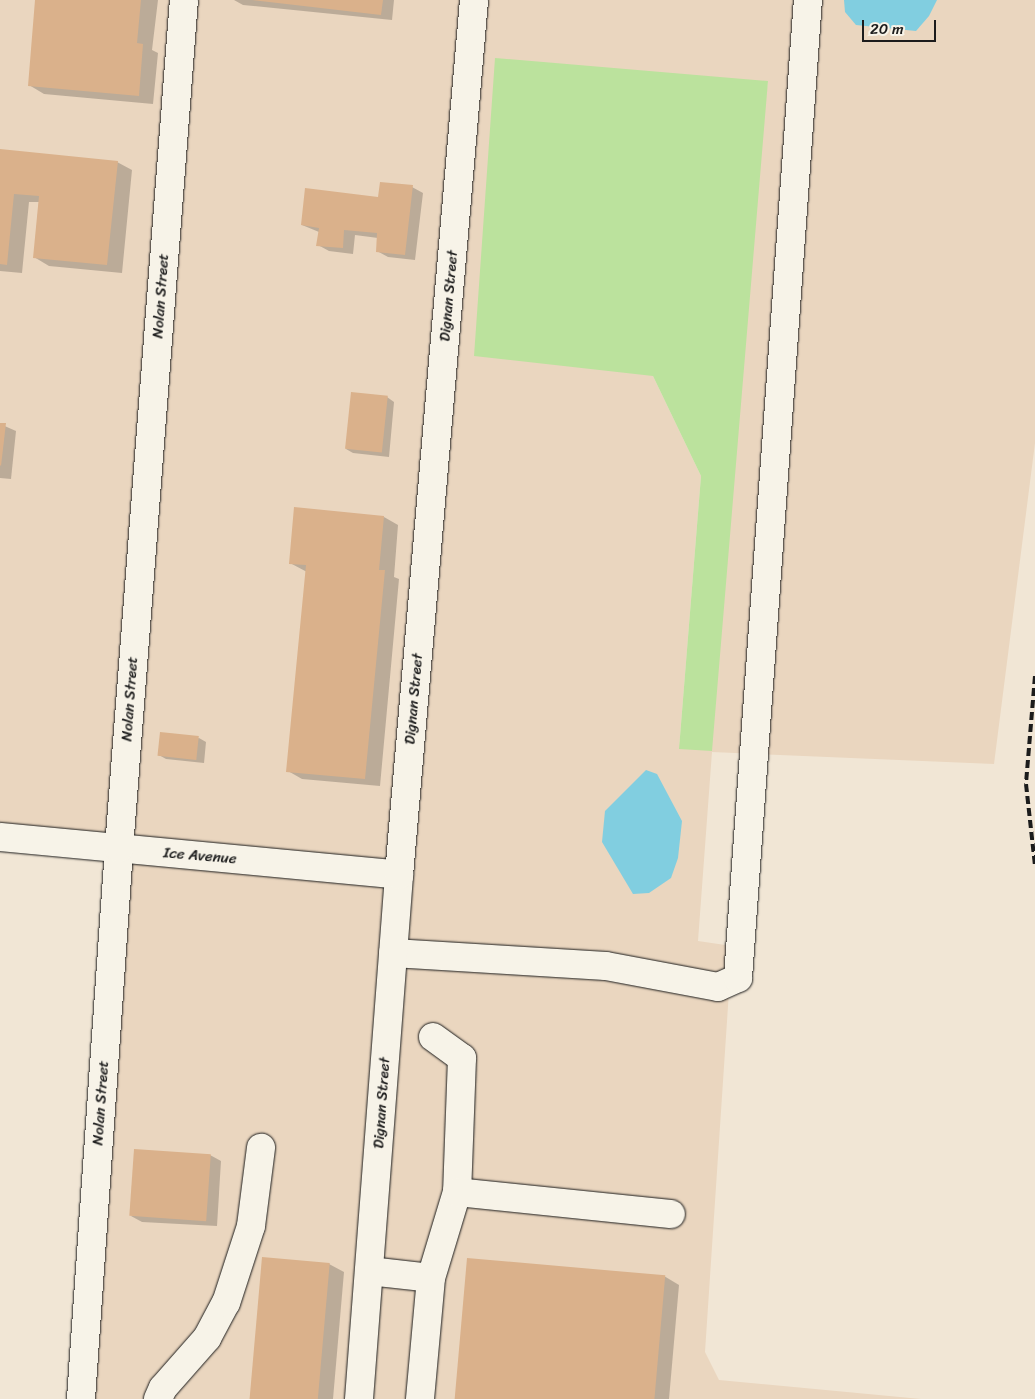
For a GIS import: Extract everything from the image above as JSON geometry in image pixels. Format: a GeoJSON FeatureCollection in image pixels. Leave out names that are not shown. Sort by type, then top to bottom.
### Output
{"type":"FeatureCollection","features":[{"type":"Feature","properties":{"kind":"street","name":"Nolan Street"},"geometry":{"type":"LineString","coordinates":[[81,1399],[119,848],[184,0]]}},
{"type":"Feature","properties":{"kind":"street","name":"Dignan Street"},"geometry":{"type":"LineString","coordinates":[[359,1399],[399,875],[474,0]]}},
{"type":"Feature","properties":{"kind":"street"},"geometry":{"type":"LineString","coordinates":[[394,952],[606,966],[718,987],[738,978],[808,0]]}},
{"type":"Feature","properties":{"kind":"street","name":"Ice Avenue"},"geometry":{"type":"LineString","coordinates":[[0,837],[399,875]]}},
{"type":"Feature","properties":{"kind":"street"},"geometry":{"type":"LineString","coordinates":[[420,1399],[431,1278],[457,1192],[462,1058],[433,1037]]}},
{"type":"Feature","properties":{"kind":"street"},"geometry":{"type":"LineString","coordinates":[[158,1399],[206,1338],[226,1303],[251,1226],[261,1148]]}},
{"type":"Feature","properties":{"kind":"street"},"geometry":{"type":"LineString","coordinates":[[457,1192],[671,1214]]}},
{"type":"Feature","properties":{"kind":"street"},"geometry":{"type":"LineString","coordinates":[[369,1271],[431,1278]]}},
{"type":"Feature","properties":{"kind":"shaded area"},"geometry":{"type":"Polygon","coordinates":[[[0,0],[1035,0],[1035,443],[994,764],[712,752],[698,941],[732,946],[705,1352],[719,1380],[921,1399],[93,1399],[129,860],[0,847],[0,0]],[[768,81],[653,376],[701,476],[679,749],[768,81]]]}},
{"type":"Feature","properties":{"kind":"green space"},"geometry":{"type":"Polygon","coordinates":[[[495,58],[768,81],[712,751],[679,749],[701,476],[653,376],[474,356],[495,58]]]}},
{"type":"Feature","properties":{"kind":"water"},"geometry":{"type":"Polygon","coordinates":[[[844,0],[937,0],[929,16],[916,31],[856,25],[845,12],[844,0]]]}},
{"type":"Feature","properties":{"kind":"water"},"geometry":{"type":"Polygon","coordinates":[[[646,770],[657,774],[682,821],[678,858],[671,878],[649,893],[633,894],[602,842],[605,811],[646,770]]]}},
{"type":"Feature","properties":{"kind":"building"},"geometry":{"type":"Polygon","coordinates":[[[35,0],[141,0],[137,43],[143,44],[139,96],[28,86],[35,0]]]}},
{"type":"Feature","properties":{"kind":"building"},"geometry":{"type":"Polygon","coordinates":[[[252,0],[383,0],[381,15],[252,0]]]}},
{"type":"Feature","properties":{"kind":"building"},"geometry":{"type":"Polygon","coordinates":[[[0,149],[118,161],[107,265],[33,258],[39,196],[14,194],[7,265],[0,264],[0,149]]]}},
{"type":"Feature","properties":{"kind":"building"},"geometry":{"type":"Polygon","coordinates":[[[380,182],[413,185],[405,255],[376,252],[377,233],[344,230],[343,248],[316,246],[319,228],[301,225],[305,188],[378,197],[380,182]]]}},
{"type":"Feature","properties":{"kind":"building"},"geometry":{"type":"Polygon","coordinates":[[[351,392],[388,396],[382,453],[345,449],[351,392]]]}},
{"type":"Feature","properties":{"kind":"building"},"geometry":{"type":"Polygon","coordinates":[[[0,423],[6,423],[1,466],[0,465],[0,423]]]}},
{"type":"Feature","properties":{"kind":"building"},"geometry":{"type":"Polygon","coordinates":[[[294,507],[384,516],[379,570],[385,570],[365,779],[286,772],[306,565],[289,564],[294,507]]]}},
{"type":"Feature","properties":{"kind":"building"},"geometry":{"type":"Polygon","coordinates":[[[160,732],[199,736],[196,760],[157,756],[160,732]]]}},
{"type":"Feature","properties":{"kind":"building"},"geometry":{"type":"Polygon","coordinates":[[[134,1149],[211,1154],[206,1221],[129,1216],[134,1149]]]}},
{"type":"Feature","properties":{"kind":"building"},"geometry":{"type":"Polygon","coordinates":[[[262,1257],[330,1263],[318,1399],[250,1399],[262,1257]]]}},
{"type":"Feature","properties":{"kind":"building"},"geometry":{"type":"Polygon","coordinates":[[[467,1258],[665,1275],[654,1399],[455,1399],[467,1258]]]}},
{"type":"Feature","properties":{"kind":"railway"},"geometry":{"type":"LineString","coordinates":[[1035,676],[1026,784],[1035,865]]}}]}
